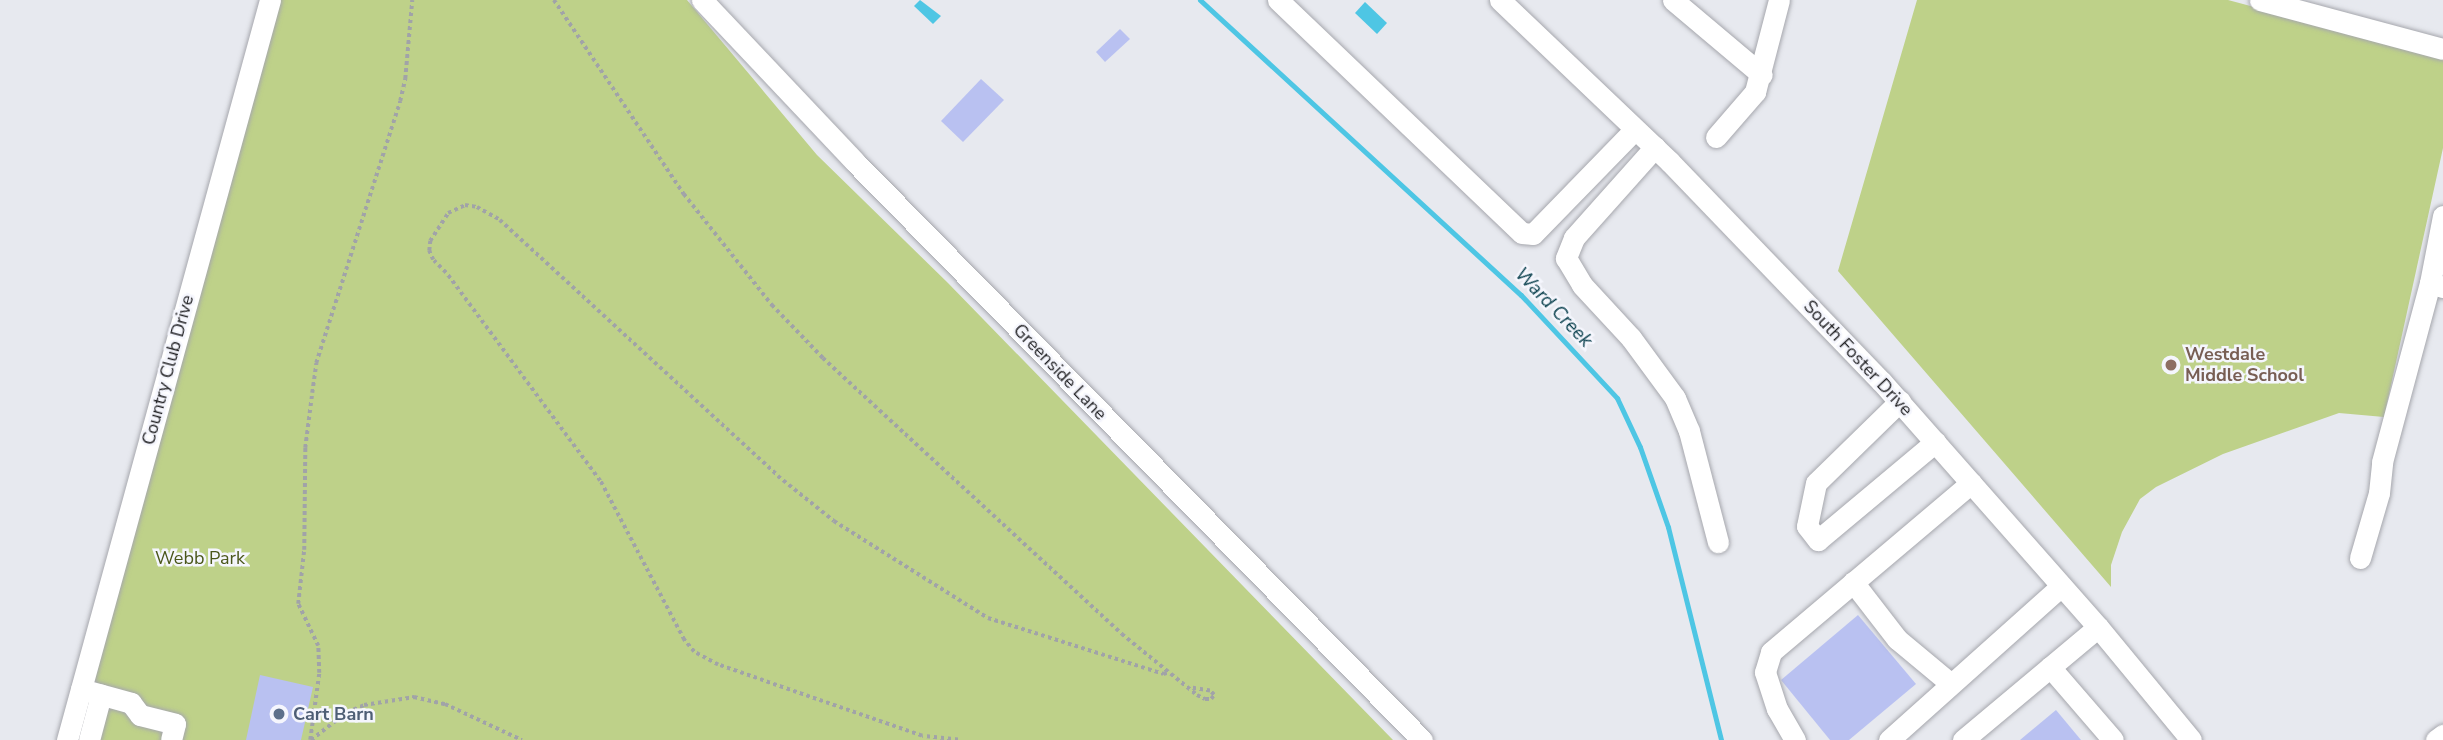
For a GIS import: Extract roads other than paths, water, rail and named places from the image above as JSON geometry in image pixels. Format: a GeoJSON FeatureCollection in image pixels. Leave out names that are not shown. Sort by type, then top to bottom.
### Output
{"type":"FeatureCollection","features":[{"type":"Feature","properties":{"kind":"street","name":"Country Club Drive"},"geometry":{"type":"LineString","coordinates":[[67,740],[91,692],[270,0]]}},
{"type":"Feature","properties":{"kind":"street","name":"Greenside Lane"},"geometry":{"type":"LineString","coordinates":[[702,0],[863,171],[1422,740]]}},
{"type":"Feature","properties":{"kind":"street"},"geometry":{"type":"LineString","coordinates":[[1278,0],[1522,233],[1533,234],[1635,129]]}},
{"type":"Feature","properties":{"kind":"street","name":"South Foster Drive"},"geometry":{"type":"LineString","coordinates":[[1500,0],[1655,148],[1899,401],[2098,627],[2191,740]]}},
{"type":"Feature","properties":{"kind":"street"},"geometry":{"type":"LineString","coordinates":[[1673,0],[1762,75]]}},
{"type":"Feature","properties":{"kind":"street"},"geometry":{"type":"LineString","coordinates":[[1716,137],[1755,92],[1762,75],[1779,0]]}},
{"type":"Feature","properties":{"kind":"street"},"geometry":{"type":"LineString","coordinates":[[2270,1],[2443,49]]}},
{"type":"Feature","properties":{"kind":"street"},"geometry":{"type":"LineString","coordinates":[[1655,148],[1574,238],[1566,258],[1583,285],[1631,338],[1675,398],[1689,431],[1718,542]]}},
{"type":"Feature","properties":{"kind":"street"},"geometry":{"type":"LineString","coordinates":[[2360,558],[2379,493],[2382,462],[2437,285],[2443,216]]}},
{"type":"Feature","properties":{"kind":"street"},"geometry":{"type":"LineString","coordinates":[[1899,401],[1816,483],[1807,526],[1818,540],[1935,442]]}},
{"type":"Feature","properties":{"kind":"street"},"geometry":{"type":"LineString","coordinates":[[1795,740],[1777,709],[1765,672],[1771,652],[1971,483]]}},
{"type":"Feature","properties":{"kind":"street"},"geometry":{"type":"LineString","coordinates":[[1853,582],[1897,639],[1951,684]]}},
{"type":"Feature","properties":{"kind":"street"},"geometry":{"type":"LineString","coordinates":[[1889,740],[2061,586]]}},
{"type":"Feature","properties":{"kind":"street"},"geometry":{"type":"LineString","coordinates":[[1963,740],[2098,627]]}},
{"type":"Feature","properties":{"kind":"street"},"geometry":{"type":"LineString","coordinates":[[2050,667],[2113,740]]}},
{"type":"Feature","properties":{"kind":"street"},"geometry":{"type":"LineString","coordinates":[[89,740],[91,692],[131,703],[140,715],[175,724],[171,740]]}},
{"type":"Feature","properties":{"kind":"street"},"geometry":{"type":"LineString","coordinates":[[2436,740],[2443,734]]}},
{"type":"Feature","properties":{"kind":"water"},"geometry":{"type":"Polygon","coordinates":[[[920,0],[941,16],[933,24],[914,6],[920,0]]]}},
{"type":"Feature","properties":{"kind":"water"},"geometry":{"type":"Polygon","coordinates":[[[1365,2],[1387,23],[1377,34],[1355,13],[1365,2]]]}},
{"type":"Feature","properties":{"kind":"waterway","name":"Ward Creek"},"geometry":{"type":"LineString","coordinates":[[1200,0],[1521,295],[1617,398],[1640,447],[1668,527],[1721,740]]}},
{"type":"Feature","properties":{"kind":"place","name":"Westdale Middle School"},"geometry":{"type":"Point","coordinates":[2171,365]}},
{"type":"Feature","properties":{"kind":"place","name":"Cart Barn"},"geometry":{"type":"Point","coordinates":[279,714]}},
{"type":"Feature","properties":{"kind":"park label","name":"Webb Park"},"geometry":{"type":"Point","coordinates":[200,558]}}]}
